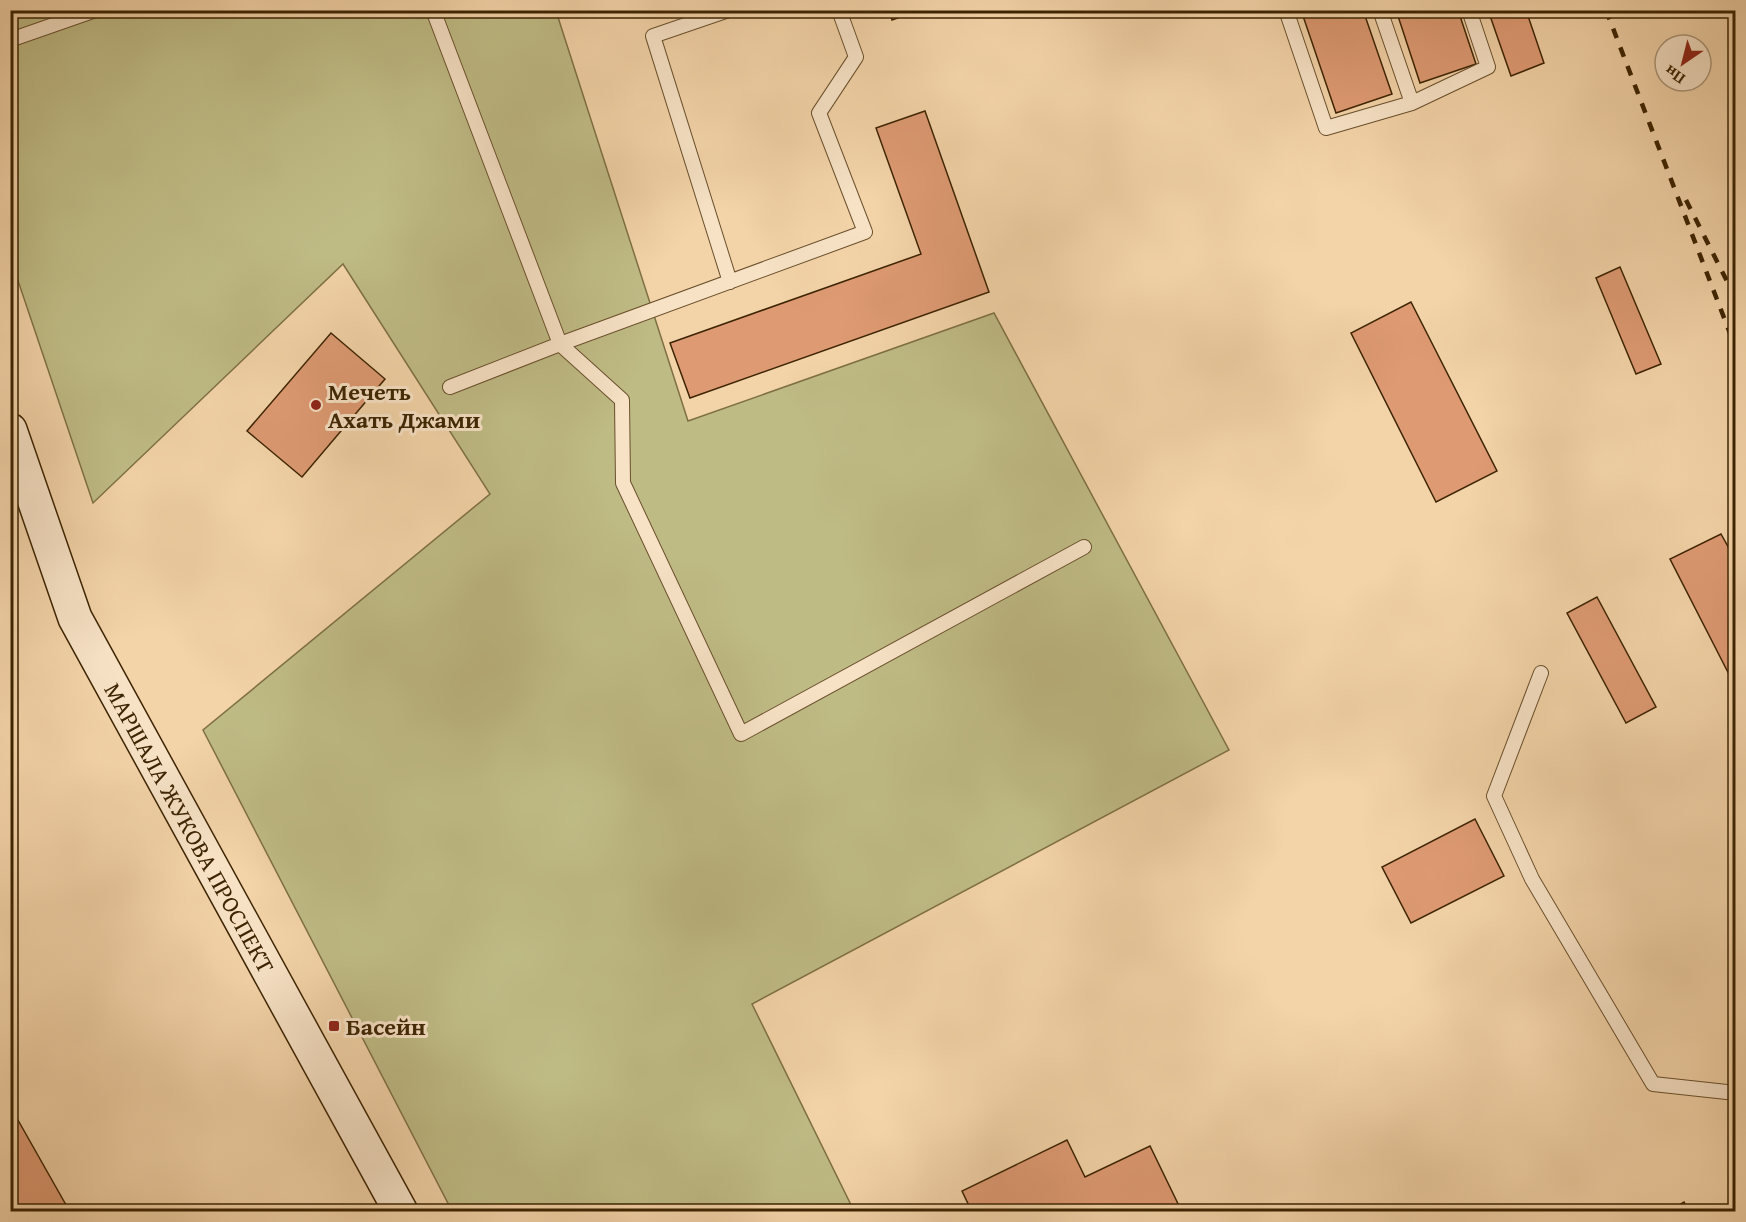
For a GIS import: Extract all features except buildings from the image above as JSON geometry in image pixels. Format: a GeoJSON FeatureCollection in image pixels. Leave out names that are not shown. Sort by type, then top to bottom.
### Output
{"type":"FeatureCollection","features":[{"type":"Feature","properties":{"kind":"street","name":"МАРШАЛА ЖУКОВА ПРОСПЕКТ"},"geometry":{"type":"LineString","coordinates":[[10,429],[75,618],[401,1212]]}},
{"type":"Feature","properties":{"kind":"lane"},"geometry":{"type":"LineString","coordinates":[[10,40],[96,10]]}},
{"type":"Feature","properties":{"kind":"lane"},"geometry":{"type":"LineString","coordinates":[[433,10],[560,344],[622,400],[623,483],[741,734],[1084,547]]}},
{"type":"Feature","properties":{"kind":"lane"},"geometry":{"type":"LineString","coordinates":[[729,10],[653,36],[730,282]]}},
{"type":"Feature","properties":{"kind":"lane"},"geometry":{"type":"LineString","coordinates":[[450,387],[865,232],[819,113],[856,57],[839,10]]}},
{"type":"Feature","properties":{"kind":"lane"},"geometry":{"type":"LineString","coordinates":[[1286,10],[1326,128],[1412,103],[1488,67],[1469,10]]}},
{"type":"Feature","properties":{"kind":"lane"},"geometry":{"type":"LineString","coordinates":[[1380,10],[1412,103]]}},
{"type":"Feature","properties":{"kind":"lane"},"geometry":{"type":"LineString","coordinates":[[1541,673],[1494,795],[1532,879],[1653,1084],[1736,1093]]}},
{"type":"Feature","properties":{"kind":"shaded area"},"geometry":{"type":"Polygon","coordinates":[[[10,11],[556,11],[688,421],[994,313],[1229,750],[752,1004],[854,1211],[452,1211],[203,730],[490,494],[343,264],[93,503],[11,260],[10,11]]]}},
{"type":"Feature","properties":{"kind":"railway"},"geometry":{"type":"LineString","coordinates":[[1606,10],[1736,349]]}},
{"type":"Feature","properties":{"kind":"railway"},"geometry":{"type":"LineString","coordinates":[[1686,200],[1736,299]]}},
{"type":"Feature","properties":{"kind":"place","name":"Мечеть Ахать Джами"},"geometry":{"type":"Point","coordinates":[316,405]}},
{"type":"Feature","properties":{"kind":"place","name":"Басейн"},"geometry":{"type":"Point","coordinates":[334,1026]}}]}
